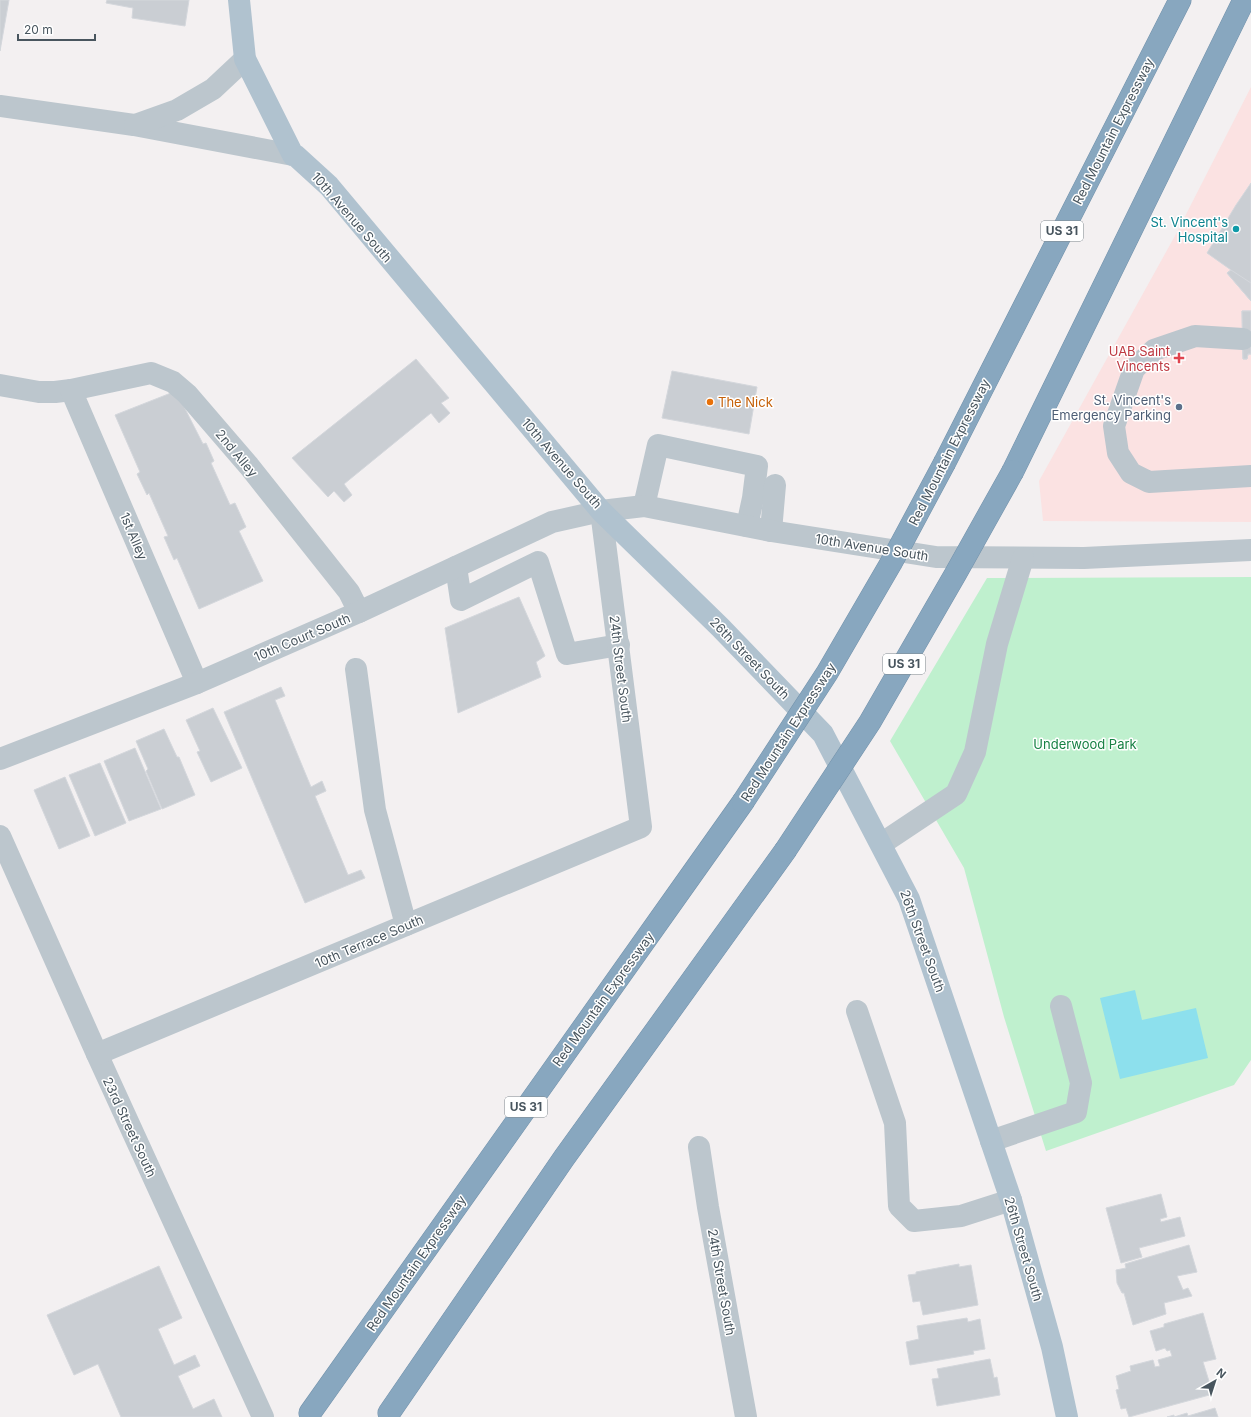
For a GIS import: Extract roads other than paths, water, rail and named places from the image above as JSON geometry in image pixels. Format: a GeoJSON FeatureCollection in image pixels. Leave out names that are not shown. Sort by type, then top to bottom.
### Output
{"type":"FeatureCollection","features":[{"type":"Feature","properties":{"kind":"highway","name":"Red Mountain Expressway"},"geometry":{"type":"LineString","coordinates":[[310,1412],[743,802],[826,673],[891,563],[945,462],[1180,0]]}},
{"type":"Feature","properties":{"kind":"highway","name":"US 31"},"geometry":{"type":"LineString","coordinates":[[389,1413],[564,1158],[785,851],[870,722],[1013,471],[1244,0]]}},
{"type":"Feature","properties":{"kind":"main road"},"geometry":{"type":"LineString","coordinates":[[238,0],[245,58],[293,154]]}},
{"type":"Feature","properties":{"kind":"main road","name":"10th Avenue South"},"geometry":{"type":"LineString","coordinates":[[293,154],[329,186],[600,511]]}},
{"type":"Feature","properties":{"kind":"main road","name":"26th Street South"},"geometry":{"type":"LineString","coordinates":[[600,511],[720,627],[823,734],[910,898],[1011,1200],[1052,1347],[1067,1417]]}},
{"type":"Feature","properties":{"kind":"street"},"geometry":{"type":"LineString","coordinates":[[134,125],[177,110],[214,89],[245,58]]}},
{"type":"Feature","properties":{"kind":"street"},"geometry":{"type":"LineString","coordinates":[[0,106],[134,125],[293,154]]}},
{"type":"Feature","properties":{"kind":"street"},"geometry":{"type":"LineString","coordinates":[[1243,340],[1195,336],[1154,350],[1134,369],[1114,426],[1118,453],[1131,473],[1149,482],[1251,476]]}},
{"type":"Feature","properties":{"kind":"street","name":"2nd Alley"},"geometry":{"type":"LineString","coordinates":[[0,385],[39,392],[55,392],[151,374],[172,382],[186,394],[249,466],[348,592],[359,612]]}},
{"type":"Feature","properties":{"kind":"street","name":"1st Alley"},"geometry":{"type":"LineString","coordinates":[[71,390],[197,682]]}},
{"type":"Feature","properties":{"kind":"street"},"geometry":{"type":"LineString","coordinates":[[644,506],[658,445],[757,466],[753,498],[746,526]]}},
{"type":"Feature","properties":{"kind":"street"},"geometry":{"type":"LineString","coordinates":[[771,531],[775,485]]}},
{"type":"Feature","properties":{"kind":"street","name":"10th Avenue South"},"geometry":{"type":"LineString","coordinates":[[600,511],[644,506],[771,531],[936,557],[1084,558],[1251,550]]}},
{"type":"Feature","properties":{"kind":"street","name":"10th Court South"},"geometry":{"type":"LineString","coordinates":[[0,759],[197,682],[359,612],[552,522],[600,511]]}},
{"type":"Feature","properties":{"kind":"street","name":"24th Street South"},"geometry":{"type":"LineString","coordinates":[[600,511],[619,645],[641,827]]}},
{"type":"Feature","properties":{"kind":"street"},"geometry":{"type":"LineString","coordinates":[[529,533],[567,654],[619,645]]}},
{"type":"Feature","properties":{"kind":"street"},"geometry":{"type":"LineString","coordinates":[[881,844],[956,794],[975,752],[997,644],[1023,558]]}},
{"type":"Feature","properties":{"kind":"street"},"geometry":{"type":"LineString","coordinates":[[456,567],[461,600],[538,562]]}},
{"type":"Feature","properties":{"kind":"street"},"geometry":{"type":"LineString","coordinates":[[356,669],[375,810],[406,925]]}},
{"type":"Feature","properties":{"kind":"street","name":"10th Terrace South"},"geometry":{"type":"LineString","coordinates":[[96,1054],[641,827]]}},
{"type":"Feature","properties":{"kind":"street","name":"23rd Street South"},"geometry":{"type":"LineString","coordinates":[[0,836],[96,1054],[263,1417]]}},
{"type":"Feature","properties":{"kind":"street"},"geometry":{"type":"LineString","coordinates":[[991,1141],[1076,1112],[1081,1083],[1061,1006]]}},
{"type":"Feature","properties":{"kind":"street"},"geometry":{"type":"LineString","coordinates":[[857,1011],[895,1123],[899,1206],[914,1221],[961,1216],[1011,1200]]}},
{"type":"Feature","properties":{"kind":"street","name":"24th Street South"},"geometry":{"type":"LineString","coordinates":[[700,1147],[708,1207],[746,1417]]}},
{"type":"Feature","properties":{"kind":"water"},"geometry":{"type":"Polygon","coordinates":[[[1135,990],[1142,1020],[1196,1008],[1208,1058],[1120,1079],[1100,998],[1135,990]]]}},
{"type":"Feature","properties":{"kind":"place","name":"St. Vincent's Hospital"},"geometry":{"type":"Point","coordinates":[1236,229]}},
{"type":"Feature","properties":{"kind":"place","name":"UAB Saint Vincents"},"geometry":{"type":"Point","coordinates":[1179,358]}},
{"type":"Feature","properties":{"kind":"place","name":"The Nick"},"geometry":{"type":"Point","coordinates":[710,402]}},
{"type":"Feature","properties":{"kind":"place","name":"St. Vincent's Emergency Parking"},"geometry":{"type":"Point","coordinates":[1179,407]}},
{"type":"Feature","properties":{"kind":"park label","name":"Underwood Park"},"geometry":{"type":"Point","coordinates":[1085,744]}}]}
